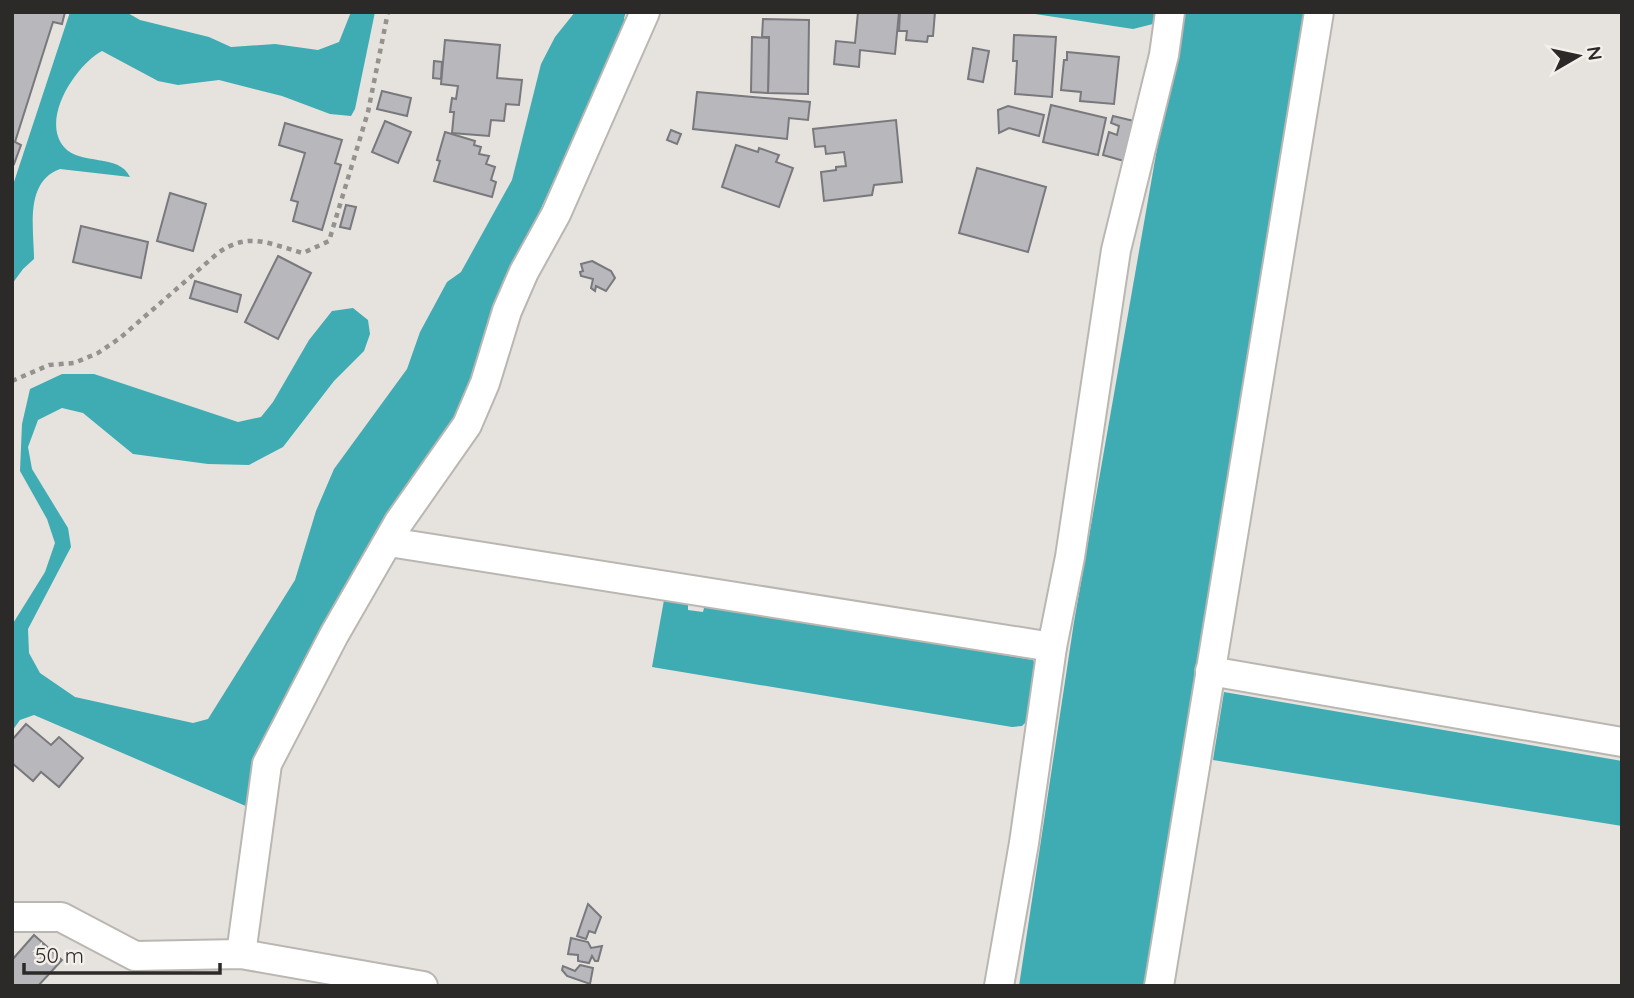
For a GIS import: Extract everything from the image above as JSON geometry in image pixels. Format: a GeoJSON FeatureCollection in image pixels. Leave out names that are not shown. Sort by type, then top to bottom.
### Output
{"type":"FeatureCollection","features":[{"type":"Feature","properties":{"kind":"street"},"geometry":{"type":"LineString","coordinates":[[240,954],[267,764],[334,635],[399,522],[467,425],[485,383],[507,311],[524,272],[556,214],[645,12]]}},
{"type":"Feature","properties":{"kind":"street"},"geometry":{"type":"LineString","coordinates":[[999,986],[1024,843],[1052,647],[1070,557],[1116,250],[1164,55],[1170,12]]}},
{"type":"Feature","properties":{"kind":"street"},"geometry":{"type":"LineString","coordinates":[[1159,986],[1319,12]]}},
{"type":"Feature","properties":{"kind":"street"},"geometry":{"type":"LineString","coordinates":[[389,542],[1052,647]]}},
{"type":"Feature","properties":{"kind":"street"},"geometry":{"type":"LineString","coordinates":[[1210,671],[1622,742]]}},
{"type":"Feature","properties":{"kind":"street"},"geometry":{"type":"LineString","coordinates":[[12,917],[61,917],[135,956],[240,954],[423,986]]}},
{"type":"Feature","properties":{"kind":"path"},"geometry":{"type":"LineString","coordinates":[[12,382],[49,365],[74,363],[98,354],[234,242],[252,240],[303,253],[329,241],[368,112],[388,12]]}},
{"type":"Feature","properties":{"kind":"water"},"geometry":{"type":"Polygon","coordinates":[[[70,12],[126,12],[140,20],[209,37],[231,47],[275,44],[318,50],[339,42],[351,12],[375,12],[355,109],[351,116],[330,114],[282,96],[219,80],[178,85],[158,81],[102,51],[92,58],[72,80],[64,94],[56,122],[58,135],[64,147],[71,153],[117,165],[130,177],[60,169],[49,175],[41,184],[33,208],[34,259],[12,284],[12,188],[70,12]]]}},
{"type":"Feature","properties":{"kind":"water"},"geometry":{"type":"Polygon","coordinates":[[[575,12],[626,12],[626,22],[507,283],[456,417],[373,537],[295,686],[258,750],[248,807],[34,715],[20,720],[12,731],[12,625],[45,572],[55,543],[47,519],[20,471],[22,424],[30,389],[62,374],[94,374],[238,422],[261,417],[273,402],[309,340],[332,311],[353,308],[368,320],[370,334],[364,351],[334,381],[283,447],[249,465],[208,464],[133,454],[83,413],[62,408],[38,420],[28,447],[32,469],[68,528],[71,547],[28,629],[29,653],[40,673],[75,697],[193,723],[208,719],[295,580],[316,511],[334,469],[407,369],[420,332],[447,282],[461,272],[512,180],[541,64],[555,37],[575,12]]]}},
{"type":"Feature","properties":{"kind":"water"},"geometry":{"type":"Polygon","coordinates":[[[1022,12],[1156,12],[1153,24],[1133,29],[1022,12]]]}},
{"type":"Feature","properties":{"kind":"water"},"geometry":{"type":"Polygon","coordinates":[[[1181,12],[1304,12],[1145,986],[1019,986],[1074,622],[1181,12]]]}},
{"type":"Feature","properties":{"kind":"water"},"geometry":{"type":"Polygon","coordinates":[[[664,600],[688,605],[688,610],[703,612],[705,604],[1033,660],[1036,666],[1026,722],[1022,726],[1012,727],[652,667],[664,600]]]}},
{"type":"Feature","properties":{"kind":"water"},"geometry":{"type":"Polygon","coordinates":[[[1224,692],[1622,761],[1622,826],[1213,760],[1224,692]]]}},
{"type":"Feature","properties":{"kind":"building"},"geometry":{"type":"Polygon","coordinates":[[[12,12],[65,12],[62,24],[53,22],[15,142],[21,145],[14,164],[12,163],[12,12]]]}},
{"type":"Feature","properties":{"kind":"building"},"geometry":{"type":"Polygon","coordinates":[[[858,12],[899,12],[895,54],[860,50],[859,67],[834,64],[836,41],[855,43],[858,12]]]}},
{"type":"Feature","properties":{"kind":"building"},"geometry":{"type":"Polygon","coordinates":[[[900,12],[935,12],[933,36],[928,36],[927,42],[906,40],[907,31],[899,31],[900,12]]]}},
{"type":"Feature","properties":{"kind":"building"},"geometry":{"type":"Polygon","coordinates":[[[763,19],[809,20],[808,94],[768,93],[769,37],[762,37],[763,19]]]}},
{"type":"Feature","properties":{"kind":"building"},"geometry":{"type":"Polygon","coordinates":[[[1014,35],[1056,37],[1052,97],[1015,94],[1017,61],[1013,61],[1014,35]]]}},
{"type":"Feature","properties":{"kind":"building"},"geometry":{"type":"Polygon","coordinates":[[[752,37],[769,38],[768,93],[751,92],[752,37]]]}},
{"type":"Feature","properties":{"kind":"building"},"geometry":{"type":"Polygon","coordinates":[[[445,40],[500,45],[497,78],[522,80],[519,105],[506,104],[504,121],[491,120],[489,136],[452,133],[454,112],[450,112],[452,98],[456,99],[458,86],[441,84],[445,40]]]}},
{"type":"Feature","properties":{"kind":"building"},"geometry":{"type":"Polygon","coordinates":[[[973,48],[989,51],[983,82],[968,79],[973,48]]]}},
{"type":"Feature","properties":{"kind":"building"},"geometry":{"type":"Polygon","coordinates":[[[1067,52],[1119,57],[1114,104],[1080,101],[1081,92],[1061,90],[1067,52]]]}},
{"type":"Feature","properties":{"kind":"building"},"geometry":{"type":"Polygon","coordinates":[[[434,61],[442,62],[441,79],[433,78],[434,61]]]}},
{"type":"Feature","properties":{"kind":"building"},"geometry":{"type":"Polygon","coordinates":[[[382,91],[411,98],[407,116],[377,109],[382,91]]]}},
{"type":"Feature","properties":{"kind":"building"},"geometry":{"type":"Polygon","coordinates":[[[697,92],[810,102],[808,120],[789,118],[787,139],[693,129],[697,92]]]}},
{"type":"Feature","properties":{"kind":"building"},"geometry":{"type":"Polygon","coordinates":[[[1051,105],[1106,118],[1098,155],[1043,142],[1051,105]]]}},
{"type":"Feature","properties":{"kind":"building"},"geometry":{"type":"Polygon","coordinates":[[[1008,106],[1044,115],[1039,136],[1009,128],[999,133],[998,110],[1008,106]]]}},
{"type":"Feature","properties":{"kind":"building"},"geometry":{"type":"Polygon","coordinates":[[[1113,116],[1134,121],[1124,161],[1103,155],[1109,132],[1117,135],[1119,126],[1111,123],[1113,116]]]}},
{"type":"Feature","properties":{"kind":"building"},"geometry":{"type":"Polygon","coordinates":[[[896,120],[902,182],[874,185],[872,195],[824,201],[821,172],[846,166],[844,152],[826,154],[825,146],[815,147],[813,129],[896,120]]]}},
{"type":"Feature","properties":{"kind":"building"},"geometry":{"type":"Polygon","coordinates":[[[385,121],[411,132],[398,163],[372,152],[385,121]]]}},
{"type":"Feature","properties":{"kind":"building"},"geometry":{"type":"Polygon","coordinates":[[[285,123],[342,140],[335,163],[341,165],[322,230],[293,221],[298,202],[291,200],[305,153],[279,145],[285,123]]]}},
{"type":"Feature","properties":{"kind":"building"},"geometry":{"type":"Polygon","coordinates":[[[671,130],[681,134],[677,144],[667,140],[671,130]]]}},
{"type":"Feature","properties":{"kind":"building"},"geometry":{"type":"Polygon","coordinates":[[[445,132],[475,141],[474,145],[481,147],[479,154],[489,156],[486,164],[495,167],[491,180],[496,182],[492,197],[434,181],[445,132]]]}},
{"type":"Feature","properties":{"kind":"building"},"geometry":{"type":"Polygon","coordinates":[[[736,145],[758,152],[759,148],[779,155],[776,162],[793,168],[779,207],[722,187],[736,145]]]}},
{"type":"Feature","properties":{"kind":"building"},"geometry":{"type":"Polygon","coordinates":[[[977,168],[1046,187],[1028,252],[959,233],[977,168]]]}},
{"type":"Feature","properties":{"kind":"building"},"geometry":{"type":"Polygon","coordinates":[[[170,193],[206,204],[193,251],[157,241],[170,193]]]}},
{"type":"Feature","properties":{"kind":"building"},"geometry":{"type":"Polygon","coordinates":[[[346,205],[356,207],[350,229],[340,227],[346,205]]]}},
{"type":"Feature","properties":{"kind":"building"},"geometry":{"type":"Polygon","coordinates":[[[81,226],[148,242],[141,278],[73,262],[81,226]]]}},
{"type":"Feature","properties":{"kind":"building"},"geometry":{"type":"Polygon","coordinates":[[[278,256],[311,273],[278,339],[245,322],[278,256]]]}},
{"type":"Feature","properties":{"kind":"building"},"geometry":{"type":"Polygon","coordinates":[[[592,261],[611,271],[615,278],[606,291],[596,286],[595,291],[591,288],[593,279],[581,276],[581,264],[592,261]]]}},
{"type":"Feature","properties":{"kind":"building"},"geometry":{"type":"Polygon","coordinates":[[[195,281],[241,295],[237,312],[190,298],[195,281]]]}},
{"type":"Feature","properties":{"kind":"building"},"geometry":{"type":"Polygon","coordinates":[[[26,724],[51,745],[59,737],[83,758],[59,787],[41,772],[33,781],[12,763],[12,740],[26,724]]]}},
{"type":"Feature","properties":{"kind":"building"},"geometry":{"type":"Polygon","coordinates":[[[588,904],[601,917],[595,933],[589,931],[586,939],[577,936],[588,904]]]}},
{"type":"Feature","properties":{"kind":"building"},"geometry":{"type":"Polygon","coordinates":[[[34,935],[62,960],[38,986],[12,986],[12,960],[34,935]]]}},
{"type":"Feature","properties":{"kind":"building"},"geometry":{"type":"Polygon","coordinates":[[[571,938],[588,942],[591,948],[602,946],[598,961],[592,956],[589,963],[578,961],[578,955],[568,954],[571,938]]]}},
{"type":"Feature","properties":{"kind":"building"},"geometry":{"type":"Polygon","coordinates":[[[580,965],[593,968],[590,984],[567,976],[562,970],[563,966],[575,971],[580,965]]]}}]}
